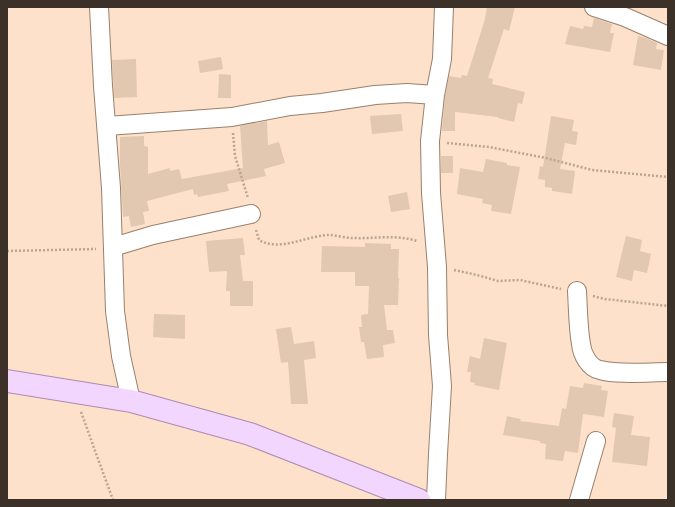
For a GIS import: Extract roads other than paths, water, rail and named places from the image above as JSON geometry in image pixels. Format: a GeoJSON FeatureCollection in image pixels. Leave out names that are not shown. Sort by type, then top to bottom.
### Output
{"type":"FeatureCollection","features":[{"type":"Feature","properties":{"kind":"main road"},"geometry":{"type":"LineString","coordinates":[[7,382],[130,401],[250,434],[419,500]]}},
{"type":"Feature","properties":{"kind":"street"},"geometry":{"type":"LineString","coordinates":[[99,7],[103,86],[107,126],[116,311],[121,356],[130,401]]}},
{"type":"Feature","properties":{"kind":"street"},"geometry":{"type":"LineString","coordinates":[[436,500],[442,386],[438,335],[437,267],[431,193],[430,142],[435,95],[442,59],[444,7]]}},
{"type":"Feature","properties":{"kind":"street"},"geometry":{"type":"LineString","coordinates":[[594,7],[625,17],[668,36]]}},
{"type":"Feature","properties":{"kind":"street"},"geometry":{"type":"LineString","coordinates":[[107,126],[232,117],[290,106],[375,95],[407,93],[435,95]]}},
{"type":"Feature","properties":{"kind":"street"},"geometry":{"type":"LineString","coordinates":[[113,247],[153,235],[251,214]]}},
{"type":"Feature","properties":{"kind":"street"},"geometry":{"type":"LineString","coordinates":[[577,291],[581,345],[586,358],[593,367],[599,370],[626,373],[668,372]]}},
{"type":"Feature","properties":{"kind":"street"},"geometry":{"type":"LineString","coordinates":[[579,500],[596,441]]}}]}
